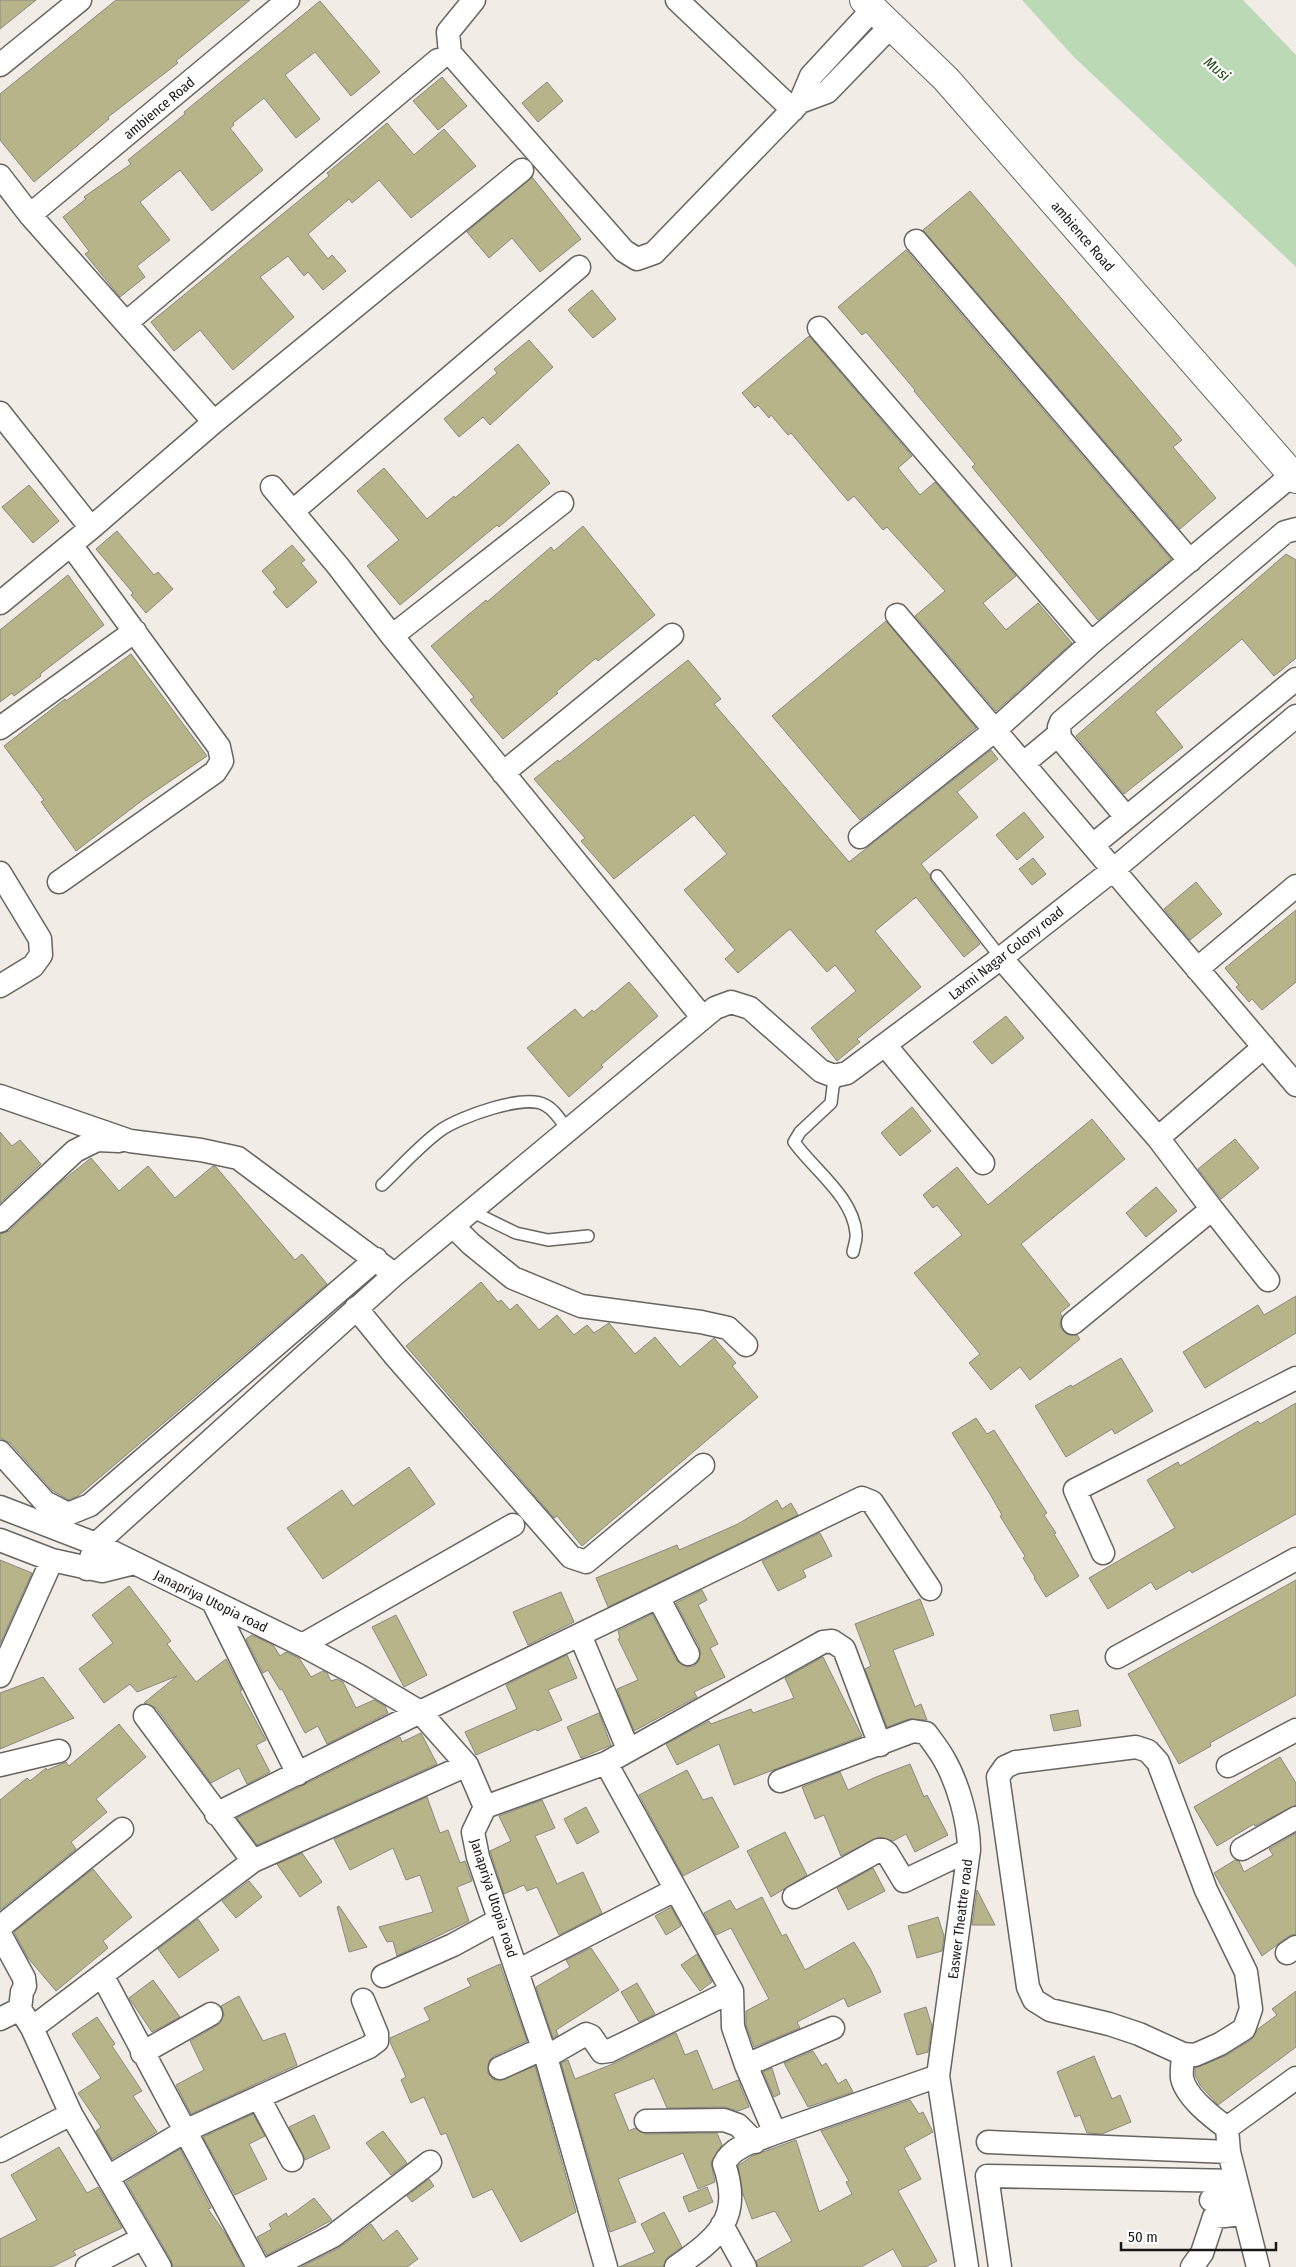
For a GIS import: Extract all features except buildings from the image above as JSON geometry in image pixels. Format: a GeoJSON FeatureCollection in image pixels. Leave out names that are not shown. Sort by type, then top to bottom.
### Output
{"type":"FeatureCollection","features":[{"type":"Feature","properties":{"kind":"street"},"geometry":{"type":"LineString","coordinates":[[0,65],[80,0]]}},
{"type":"Feature","properties":{"kind":"street","name":"ambience Road"},"geometry":{"type":"LineString","coordinates":[[30,215],[288,0]]}},
{"type":"Feature","properties":{"kind":"street"},"geometry":{"type":"LineString","coordinates":[[474,0],[448,32],[450,53],[624,251],[637,259],[654,253],[797,106],[811,76],[876,12]]}},
{"type":"Feature","properties":{"kind":"street"},"geometry":{"type":"LineString","coordinates":[[678,0],[797,106]]}},
{"type":"Feature","properties":{"kind":"street","name":"ambience Road"},"geometry":{"type":"LineString","coordinates":[[876,12],[946,79],[1294,477]]}},
{"type":"Feature","properties":{"kind":"street"},"geometry":{"type":"LineString","coordinates":[[126,323],[438,60]]}},
{"type":"Feature","properties":{"kind":"street"},"geometry":{"type":"LineString","coordinates":[[0,603],[91,528],[214,422],[522,170]]}},
{"type":"Feature","properties":{"kind":"street"},"geometry":{"type":"LineString","coordinates":[[0,176],[30,215],[214,422]]}},
{"type":"Feature","properties":{"kind":"street"},"geometry":{"type":"LineString","coordinates":[[916,241],[1190,561]]}},
{"type":"Feature","properties":{"kind":"street"},"geometry":{"type":"LineString","coordinates":[[293,511],[579,267]]}},
{"type":"Feature","properties":{"kind":"street"},"geometry":{"type":"LineString","coordinates":[[819,328],[1091,643]]}},
{"type":"Feature","properties":{"kind":"street"},"geometry":{"type":"LineString","coordinates":[[2,419],[91,528]]}},
{"type":"Feature","properties":{"kind":"street"},"geometry":{"type":"LineString","coordinates":[[860,837],[994,731],[1091,643],[1294,477]]}},
{"type":"Feature","properties":{"kind":"street"},"geometry":{"type":"LineString","coordinates":[[272,487],[704,1018]]}},
{"type":"Feature","properties":{"kind":"street"},"geometry":{"type":"LineString","coordinates":[[392,636],[562,503]]}},
{"type":"Feature","properties":{"kind":"street"},"geometry":{"type":"LineString","coordinates":[[1126,817],[1060,738],[1061,722],[1285,532],[1296,529]]}},
{"type":"Feature","properties":{"kind":"street"},"geometry":{"type":"LineString","coordinates":[[59,882],[215,772],[222,761],[218,747],[135,631],[70,545]]}},
{"type":"Feature","properties":{"kind":"street"},"geometry":{"type":"LineString","coordinates":[[897,615],[994,731],[1024,762],[1296,1085]]}},
{"type":"Feature","properties":{"kind":"street"},"geometry":{"type":"LineString","coordinates":[[0,728],[135,631]]}},
{"type":"Feature","properties":{"kind":"street"},"geometry":{"type":"LineString","coordinates":[[503,773],[672,635]]}},
{"type":"Feature","properties":{"kind":"street"},"geometry":{"type":"LineString","coordinates":[[1093,845],[1296,679]]}},
{"type":"Feature","properties":{"kind":"street","name":"Laxmi Nagar Colony road"},"geometry":{"type":"LineString","coordinates":[[838,1075],[847,1073],[1001,958],[1113,870],[1296,716]]}},
{"type":"Feature","properties":{"kind":"street"},"geometry":{"type":"LineString","coordinates":[[1024,762],[1059,734]]}},
{"type":"Feature","properties":{"kind":"street"},"geometry":{"type":"LineString","coordinates":[[0,873],[40,939],[41,955],[32,966],[0,986]]}},
{"type":"Feature","properties":{"kind":"street"},"geometry":{"type":"LineString","coordinates":[[1197,969],[1296,886]]}},
{"type":"Feature","properties":{"kind":"street"},"geometry":{"type":"LineString","coordinates":[[1001,958],[1158,1138],[1268,1280]]}},
{"type":"Feature","properties":{"kind":"street"},"geometry":{"type":"LineString","coordinates":[[87,1569],[96,1544],[356,1308],[715,1008],[731,1002],[750,1008],[822,1071],[834,1076],[838,1075]]}},
{"type":"Feature","properties":{"kind":"street"},"geometry":{"type":"LineString","coordinates":[[886,1045],[983,1163]]}},
{"type":"Feature","properties":{"kind":"street"},"geometry":{"type":"LineString","coordinates":[[1158,1138],[1264,1048]]}},
{"type":"Feature","properties":{"kind":"street"},"geometry":{"type":"LineString","coordinates":[[0,1096],[130,1141]]}},
{"type":"Feature","properties":{"kind":"street"},"geometry":{"type":"LineString","coordinates":[[0,1221],[76,1151],[97,1140],[130,1141],[201,1150],[238,1158],[376,1259],[394,1275]]}},
{"type":"Feature","properties":{"kind":"street"},"geometry":{"type":"LineString","coordinates":[[1073,1323],[1212,1209]]}},
{"type":"Feature","properties":{"kind":"street"},"geometry":{"type":"LineString","coordinates":[[453,1226],[471,1244],[513,1278],[582,1306],[701,1322],[728,1328],[746,1345]]}},
{"type":"Feature","properties":{"kind":"street"},"geometry":{"type":"LineString","coordinates":[[0,1452],[45,1502],[68,1514],[90,1505],[376,1259]]}},
{"type":"Feature","properties":{"kind":"street"},"geometry":{"type":"LineString","coordinates":[[356,1308],[396,1357],[571,1557],[586,1562],[703,1465]]}},
{"type":"Feature","properties":{"kind":"street"},"geometry":{"type":"LineString","coordinates":[[1103,1553],[1075,1490],[1296,1378]]}},
{"type":"Feature","properties":{"kind":"street"},"geometry":{"type":"LineString","coordinates":[[216,1814],[420,1712],[862,1498],[872,1502],[930,1589]]}},
{"type":"Feature","properties":{"kind":"street","name":"Janapriya Utopia road"},"geometry":{"type":"LineString","coordinates":[[0,1507],[96,1544],[358,1675],[420,1712],[467,1765],[485,1807],[473,1832],[478,1857],[545,2052],[606,2267]]}},
{"type":"Feature","properties":{"kind":"street"},"geometry":{"type":"LineString","coordinates":[[302,1646],[513,1525]]}},
{"type":"Feature","properties":{"kind":"street"},"geometry":{"type":"LineString","coordinates":[[0,1540],[26,1558]]}},
{"type":"Feature","properties":{"kind":"street"},"geometry":{"type":"LineString","coordinates":[[0,1554],[26,1558],[49,1566],[102,1571],[134,1563]]}},
{"type":"Feature","properties":{"kind":"street"},"geometry":{"type":"LineString","coordinates":[[1117,1657],[1296,1558]]}},
{"type":"Feature","properties":{"kind":"street"},"geometry":{"type":"LineString","coordinates":[[0,1676],[49,1566]]}},
{"type":"Feature","properties":{"kind":"street"},"geometry":{"type":"LineString","coordinates":[[658,1597],[688,1654]]}},
{"type":"Feature","properties":{"kind":"street"},"geometry":{"type":"LineString","coordinates":[[214,1604],[298,1774]]}},
{"type":"Feature","properties":{"kind":"street"},"geometry":{"type":"LineString","coordinates":[[580,1635],[628,1750]]}},
{"type":"Feature","properties":{"kind":"street"},"geometry":{"type":"LineString","coordinates":[[485,1807],[606,1763],[823,1642],[832,1641],[844,1649],[880,1745]]}},
{"type":"Feature","properties":{"kind":"street"},"geometry":{"type":"LineString","coordinates":[[145,1716],[216,1814],[253,1861]]}},
{"type":"Feature","properties":{"kind":"street"},"geometry":{"type":"LineString","coordinates":[[1228,1766],[1296,1730]]}},
{"type":"Feature","properties":{"kind":"street","name":"Easwer Theattre road"},"geometry":{"type":"LineString","coordinates":[[780,1781],[914,1731],[926,1733],[945,1759],[962,1802],[969,1836],[969,1850],[938,2076],[967,2267]]}},
{"type":"Feature","properties":{"kind":"street"},"geometry":{"type":"LineString","coordinates":[[1136,1747],[1148,1751],[1158,1762],[1206,1890],[1246,1972],[1251,2010],[1244,2029],[1220,2044],[1195,2055],[1183,2054],[1116,2027],[1050,2010],[1034,2000],[1028,1987],[998,1777],[1005,1767],[1016,1762],[1136,1747]]}},
{"type":"Feature","properties":{"kind":"street"},"geometry":{"type":"LineString","coordinates":[[0,1765],[59,1751]]}},
{"type":"Feature","properties":{"kind":"street"},"geometry":{"type":"LineString","coordinates":[[606,1763],[732,1990],[733,2027],[746,2065],[765,2137]]}},
{"type":"Feature","properties":{"kind":"street"},"geometry":{"type":"LineString","coordinates":[[0,2019],[26,2018],[102,1975],[253,1861],[467,1765]]}},
{"type":"Feature","properties":{"kind":"street"},"geometry":{"type":"LineString","coordinates":[[1242,1849],[1296,1818]]}},
{"type":"Feature","properties":{"kind":"street"},"geometry":{"type":"LineString","coordinates":[[0,1927],[122,1829]]}},
{"type":"Feature","properties":{"kind":"street"},"geometry":{"type":"LineString","coordinates":[[794,1897],[879,1850],[887,1853],[904,1881],[969,1850]]}},
{"type":"Feature","properties":{"kind":"street"},"geometry":{"type":"LineString","coordinates":[[517,1971],[675,1890]]}},
{"type":"Feature","properties":{"kind":"street"},"geometry":{"type":"LineString","coordinates":[[383,1976],[453,1944],[499,1920]]}},
{"type":"Feature","properties":{"kind":"street"},"geometry":{"type":"LineString","coordinates":[[0,1934],[24,1978],[26,2018],[71,2114],[160,2267]]}},
{"type":"Feature","properties":{"kind":"street"},"geometry":{"type":"LineString","coordinates":[[102,1975],[142,2053],[187,2130],[258,2267]]}},
{"type":"Feature","properties":{"kind":"street"},"geometry":{"type":"LineString","coordinates":[[500,2068],[545,2052],[586,2034],[591,2036],[602,2052],[609,2051],[732,1990]]}},
{"type":"Feature","properties":{"kind":"street"},"geometry":{"type":"LineString","coordinates":[[108,2177],[187,2130],[369,2048],[377,2041],[377,2034],[363,2000]]}},
{"type":"Feature","properties":{"kind":"street"},"geometry":{"type":"LineString","coordinates":[[142,2053],[212,2014]]}},
{"type":"Feature","properties":{"kind":"street"},"geometry":{"type":"LineString","coordinates":[[746,2065],[833,2028]]}},
{"type":"Feature","properties":{"kind":"street"},"geometry":{"type":"LineString","coordinates":[[1183,2054],[1182,2078],[1193,2097],[1208,2114],[1227,2128],[1229,2152],[1258,2267]]}},
{"type":"Feature","properties":{"kind":"street"},"geometry":{"type":"LineString","coordinates":[[676,2267],[710,2242],[729,2213],[731,2183],[724,2164],[738,2149],[765,2137],[938,2076]]}},
{"type":"Feature","properties":{"kind":"street"},"geometry":{"type":"LineString","coordinates":[[1227,2128],[1296,2078]]}},
{"type":"Feature","properties":{"kind":"street"},"geometry":{"type":"LineString","coordinates":[[259,2098],[292,2160]]}},
{"type":"Feature","properties":{"kind":"street"},"geometry":{"type":"LineString","coordinates":[[0,2150],[71,2114]]}},
{"type":"Feature","properties":{"kind":"street"},"geometry":{"type":"LineString","coordinates":[[646,2121],[724,2120],[765,2137]]}},
{"type":"Feature","properties":{"kind":"street"},"geometry":{"type":"LineString","coordinates":[[988,2142],[1229,2152]]}},
{"type":"Feature","properties":{"kind":"street"},"geometry":{"type":"LineString","coordinates":[[272,2267],[333,2236],[430,2162]]}},
{"type":"Feature","properties":{"kind":"street"},"geometry":{"type":"LineString","coordinates":[[1000,2267],[987,2176],[1211,2199],[1240,2197]]}},
{"type":"Feature","properties":{"kind":"street"},"geometry":{"type":"LineString","coordinates":[[1211,2199],[1240,2197]]}},
{"type":"Feature","properties":{"kind":"street"},"geometry":{"type":"LineString","coordinates":[[1192,2267],[1202,2253],[1211,2199]]}},
{"type":"Feature","properties":{"kind":"street"},"geometry":{"type":"LineString","coordinates":[[722,2225],[746,2267]]}},
{"type":"Feature","properties":{"kind":"street"},"geometry":{"type":"LineString","coordinates":[[87,2267],[143,2238]]}},
{"type":"Feature","properties":{"kind":"lane"},"geometry":{"type":"LineString","coordinates":[[937,876],[1001,958]]}},
{"type":"Feature","properties":{"kind":"lane"},"geometry":{"type":"LineString","coordinates":[[838,1075],[833,1087],[831,1103],[800,1132],[794,1142],[842,1198],[853,1216],[857,1235],[853,1252]]}},
{"type":"Feature","properties":{"kind":"lane"},"geometry":{"type":"LineString","coordinates":[[382,1185],[445,1127],[463,1118],[513,1102],[530,1100],[545,1105],[558,1117],[568,1131]]}},
{"type":"Feature","properties":{"kind":"lane"},"geometry":{"type":"LineString","coordinates":[[471,1211],[516,1234],[548,1240],[588,1236]]}},
{"type":"Feature","properties":{"kind":"water","name":"Musi"},"geometry":{"type":"Polygon","coordinates":[[[1022,0],[1243,0],[1296,55],[1296,267],[1073,56],[1022,0]]]}}]}
